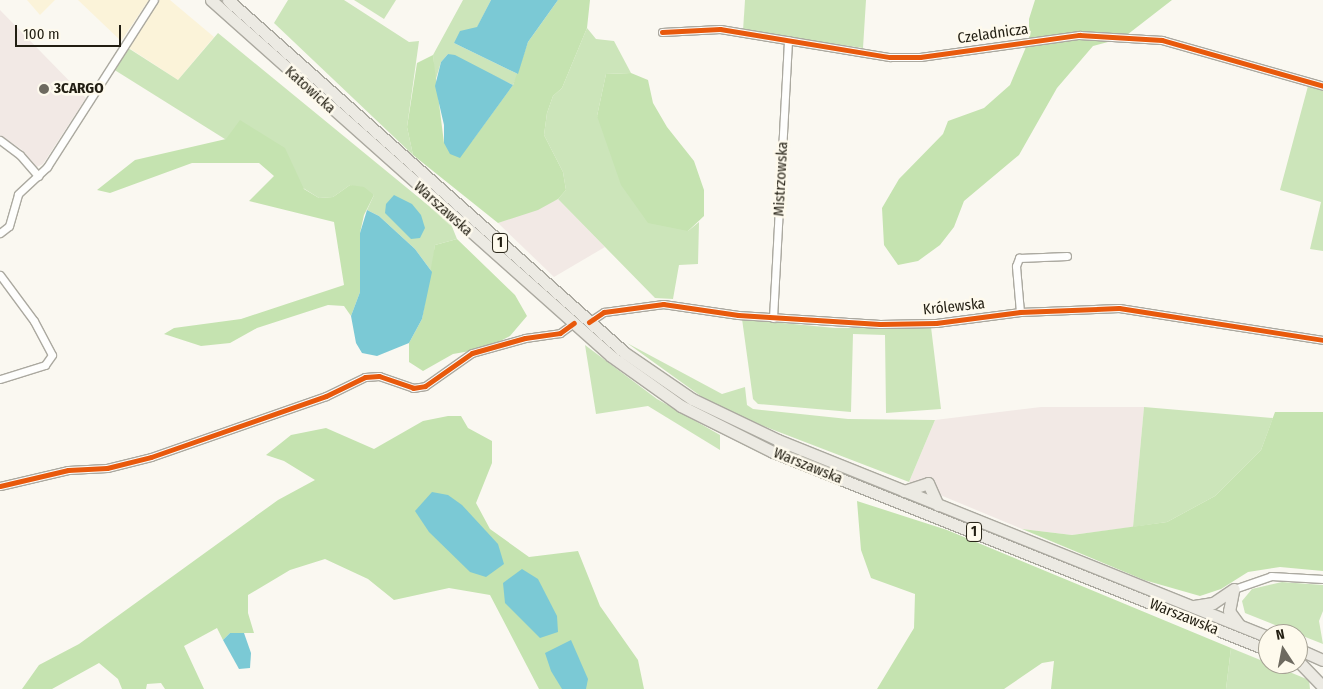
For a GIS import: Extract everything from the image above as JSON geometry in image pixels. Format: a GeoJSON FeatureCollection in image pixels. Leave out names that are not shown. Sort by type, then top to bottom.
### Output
{"type":"FeatureCollection","features":[{"type":"Feature","properties":{"kind":"main road","name":"Katowicka"},"geometry":{"type":"LineString","coordinates":[[211,0],[410,179]]}},
{"type":"Feature","properties":{"kind":"main road","name":"Katowicka"},"geometry":{"type":"LineString","coordinates":[[228,0],[411,164]]}},
{"type":"Feature","properties":{"kind":"main road","name":"Warszawska"},"geometry":{"type":"LineString","coordinates":[[411,164],[589,322],[666,383],[717,413],[938,505],[1258,633]]}},
{"type":"Feature","properties":{"kind":"main road","name":"Warszawska"},"geometry":{"type":"LineString","coordinates":[[410,179],[574,324],[642,381],[730,433],[1258,646]]}},
{"type":"Feature","properties":{"kind":"main road"},"geometry":{"type":"LineString","coordinates":[[904,491],[928,483],[938,505]]}},
{"type":"Feature","properties":{"kind":"main road"},"geometry":{"type":"LineString","coordinates":[[1190,606],[1212,603],[1234,589]]}},
{"type":"Feature","properties":{"kind":"main road"},"geometry":{"type":"LineString","coordinates":[[1234,589],[1229,600],[1229,611],[1235,622],[1245,628]]}},
{"type":"Feature","properties":{"kind":"main road"},"geometry":{"type":"LineString","coordinates":[[1308,653],[1323,660]]}},
{"type":"Feature","properties":{"kind":"main road"},"geometry":{"type":"LineString","coordinates":[[1308,666],[1323,673]]}},
{"type":"Feature","properties":{"kind":"main road"},"geometry":{"type":"LineString","coordinates":[[1308,671],[1323,686]]}},
{"type":"Feature","properties":{"kind":"street"},"geometry":{"type":"LineString","coordinates":[[0,233],[9,226],[18,194],[38,176],[154,0]]}},
{"type":"Feature","properties":{"kind":"street","name":"Czeladnicza"},"geometry":{"type":"LineString","coordinates":[[662,32],[703,28],[905,57],[1079,35],[1162,40],[1323,86]]}},
{"type":"Feature","properties":{"kind":"street","name":"Mistrzowska"},"geometry":{"type":"LineString","coordinates":[[773,318],[788,40]]}},
{"type":"Feature","properties":{"kind":"street"},"geometry":{"type":"LineString","coordinates":[[0,140],[20,155],[38,176]]}},
{"type":"Feature","properties":{"kind":"street"},"geometry":{"type":"LineString","coordinates":[[1020,312],[1016,266],[1019,258],[1067,256]]}},
{"type":"Feature","properties":{"kind":"street"},"geometry":{"type":"LineString","coordinates":[[0,276],[34,321],[52,355],[46,365],[0,379]]}},
{"type":"Feature","properties":{"kind":"street","name":"Królewska"},"geometry":{"type":"LineString","coordinates":[[589,322],[604,312],[663,304],[773,318],[844,323],[936,323],[1020,312],[1119,308],[1323,340]]}},
{"type":"Feature","properties":{"kind":"street"},"geometry":{"type":"LineString","coordinates":[[0,486],[68,470],[107,468],[151,457],[326,396],[365,377],[379,376],[413,388],[424,386],[472,353],[525,338],[560,333],[574,324]]}},
{"type":"Feature","properties":{"kind":"street"},"geometry":{"type":"LineString","coordinates":[[1234,589],[1271,576],[1323,579]]}},
{"type":"Feature","properties":{"kind":"shaded area"},"geometry":{"type":"Polygon","coordinates":[[[27,0],[55,0],[40,15],[27,0]]]}},
{"type":"Feature","properties":{"kind":"shaded area"},"geometry":{"type":"Polygon","coordinates":[[[78,0],[149,0],[121,41],[78,0]]]}},
{"type":"Feature","properties":{"kind":"shaded area"},"geometry":{"type":"Polygon","coordinates":[[[159,0],[170,0],[214,37],[178,80],[126,46],[159,0]]]}},
{"type":"Feature","properties":{"kind":"shaded area"},"geometry":{"type":"Polygon","coordinates":[[[0,10],[86,98],[43,164],[37,167],[21,149],[0,135],[0,10]]]}},
{"type":"Feature","properties":{"kind":"shaded area"},"geometry":{"type":"Polygon","coordinates":[[[558,199],[605,247],[554,277],[498,223],[558,199]]]}},
{"type":"Feature","properties":{"kind":"shaded area"},"geometry":{"type":"Polygon","coordinates":[[[1041,407],[1144,407],[1133,527],[1072,535],[1022,529],[909,482],[935,420],[1041,407]]]}},
{"type":"Feature","properties":{"kind":"green space"},"geometry":{"type":"Polygon","coordinates":[[[288,0],[344,0],[409,42],[419,41],[407,127],[413,155],[274,23],[288,0]]]}},
{"type":"Feature","properties":{"kind":"green space"},"geometry":{"type":"Polygon","coordinates":[[[354,0],[396,0],[384,19],[354,0]]]}},
{"type":"Feature","properties":{"kind":"green space"},"geometry":{"type":"Polygon","coordinates":[[[463,0],[491,0],[477,28],[454,43],[518,74],[513,85],[448,54],[441,62],[435,82],[433,55],[463,0]]]}},
{"type":"Feature","properties":{"kind":"green space"},"geometry":{"type":"Polygon","coordinates":[[[558,0],[590,0],[587,28],[562,88],[553,96],[547,113],[544,135],[563,172],[566,190],[558,199],[538,210],[498,223],[413,155],[407,127],[417,63],[433,55],[444,143],[472,141],[513,85],[528,42],[558,0]]]}},
{"type":"Feature","properties":{"kind":"green space"},"geometry":{"type":"Polygon","coordinates":[[[745,0],[866,0],[863,48],[743,31],[745,0]]]}},
{"type":"Feature","properties":{"kind":"green space"},"geometry":{"type":"Polygon","coordinates":[[[1035,0],[1172,0],[1123,38],[1093,46],[1057,88],[1019,155],[964,201],[954,227],[940,245],[918,261],[898,265],[884,245],[882,208],[899,179],[943,134],[948,121],[984,108],[1010,85],[1029,40],[1029,19],[1035,0]]]}},
{"type":"Feature","properties":{"kind":"green space"},"geometry":{"type":"Polygon","coordinates":[[[587,28],[596,39],[614,41],[631,73],[606,74],[597,116],[688,231],[699,222],[698,264],[679,265],[673,299],[655,298],[558,199],[566,190],[563,172],[544,135],[547,113],[553,96],[562,88],[587,28]]]}},
{"type":"Feature","properties":{"kind":"green space"},"geometry":{"type":"Polygon","coordinates":[[[218,33],[451,224],[457,239],[435,245],[432,272],[415,249],[379,216],[367,210],[374,195],[350,185],[333,197],[319,198],[113,69],[125,46],[178,80],[218,33]]]}},
{"type":"Feature","properties":{"kind":"green space"},"geometry":{"type":"Polygon","coordinates":[[[631,73],[648,80],[653,103],[667,127],[694,161],[704,190],[704,216],[688,231],[648,223],[621,185],[597,116],[606,74],[631,73]]]}},
{"type":"Feature","properties":{"kind":"green space"},"geometry":{"type":"Polygon","coordinates":[[[1308,86],[1323,91],[1323,251],[1310,249],[1321,202],[1280,190],[1308,86]]]}},
{"type":"Feature","properties":{"kind":"green space"},"geometry":{"type":"Polygon","coordinates":[[[240,120],[285,148],[304,189],[319,198],[333,197],[350,185],[364,187],[374,195],[364,215],[360,233],[360,292],[351,316],[344,306],[328,305],[257,328],[230,343],[201,346],[164,334],[174,328],[241,319],[344,285],[334,222],[249,201],[274,176],[259,163],[192,163],[110,193],[97,190],[135,160],[226,139],[240,120]]]}},
{"type":"Feature","properties":{"kind":"green space"},"geometry":{"type":"Polygon","coordinates":[[[457,239],[515,295],[527,316],[510,336],[487,348],[453,354],[423,371],[409,362],[409,343],[422,319],[435,245],[457,239]]]}},
{"type":"Feature","properties":{"kind":"green space"},"geometry":{"type":"Polygon","coordinates":[[[742,319],[835,328],[931,327],[941,409],[886,413],[885,335],[853,334],[851,412],[758,404],[753,399],[742,319]]]}},
{"type":"Feature","properties":{"kind":"green space"},"geometry":{"type":"Polygon","coordinates":[[[627,343],[722,394],[745,387],[747,405],[753,409],[848,419],[935,420],[909,482],[753,422],[702,397],[627,343]]]}},
{"type":"Feature","properties":{"kind":"green space"},"geometry":{"type":"Polygon","coordinates":[[[585,345],[657,399],[720,435],[720,450],[648,406],[596,414],[585,345]]]}},
{"type":"Feature","properties":{"kind":"green space"},"geometry":{"type":"Polygon","coordinates":[[[1144,407],[1273,418],[1261,450],[1215,496],[1167,522],[1133,527],[1144,407]]]}},
{"type":"Feature","properties":{"kind":"green space"},"geometry":{"type":"Polygon","coordinates":[[[1275,412],[1323,412],[1323,571],[1280,567],[1248,572],[1221,589],[1200,596],[1144,580],[1022,529],[1072,535],[1167,522],[1215,496],[1261,450],[1275,412]]]}},
{"type":"Feature","properties":{"kind":"green space"},"geometry":{"type":"Polygon","coordinates":[[[448,416],[461,416],[468,428],[492,441],[492,463],[476,503],[490,529],[529,557],[578,551],[600,606],[638,660],[644,689],[539,689],[490,595],[449,588],[394,600],[368,579],[325,559],[290,570],[248,595],[248,613],[254,633],[230,633],[223,640],[217,628],[184,646],[204,689],[165,689],[161,683],[147,684],[146,689],[122,689],[118,679],[99,663],[52,689],[22,689],[39,665],[79,644],[278,500],[315,480],[284,461],[266,455],[291,435],[326,428],[374,449],[423,421],[448,416]]]}},
{"type":"Feature","properties":{"kind":"green space"},"geometry":{"type":"Polygon","coordinates":[[[857,501],[947,530],[1231,648],[1226,689],[1051,689],[1054,661],[1042,663],[1004,689],[877,689],[914,628],[915,594],[871,578],[861,550],[857,501]]]}},
{"type":"Feature","properties":{"kind":"green space"},"geometry":{"type":"Polygon","coordinates":[[[1282,582],[1323,585],[1323,611],[1319,621],[1323,644],[1308,638],[1308,624],[1273,624],[1245,613],[1242,601],[1252,589],[1282,582]]]}},
{"type":"Feature","properties":{"kind":"green space"},"geometry":{"type":"Polygon","coordinates":[[[1231,648],[1258,659],[1258,674],[1294,674],[1309,680],[1310,689],[1226,689],[1231,648]]]}},
{"type":"Feature","properties":{"kind":"water"},"geometry":{"type":"Polygon","coordinates":[[[491,0],[558,0],[528,42],[518,74],[454,43],[460,31],[477,27],[491,0]]]}},
{"type":"Feature","properties":{"kind":"water"},"geometry":{"type":"Polygon","coordinates":[[[448,54],[455,55],[513,85],[460,158],[450,154],[444,143],[444,125],[435,86],[441,62],[448,54]]]}},
{"type":"Feature","properties":{"kind":"water"},"geometry":{"type":"Polygon","coordinates":[[[394,195],[412,204],[421,215],[425,228],[420,238],[411,239],[385,213],[386,204],[394,195]]]}},
{"type":"Feature","properties":{"kind":"water"},"geometry":{"type":"Polygon","coordinates":[[[367,210],[379,216],[415,249],[432,272],[422,319],[409,343],[377,356],[362,353],[356,343],[351,316],[360,292],[360,233],[367,210]]]}},
{"type":"Feature","properties":{"kind":"water"},"geometry":{"type":"Polygon","coordinates":[[[432,492],[448,495],[462,505],[498,544],[504,564],[486,577],[470,572],[429,532],[415,511],[432,492]]]}},
{"type":"Feature","properties":{"kind":"water"},"geometry":{"type":"Polygon","coordinates":[[[522,569],[538,579],[557,616],[558,632],[540,638],[505,603],[503,583],[522,569]]]}},
{"type":"Feature","properties":{"kind":"water"},"geometry":{"type":"Polygon","coordinates":[[[230,633],[244,633],[251,653],[250,668],[239,669],[223,640],[230,633]]]}},
{"type":"Feature","properties":{"kind":"water"},"geometry":{"type":"Polygon","coordinates":[[[571,640],[588,679],[586,689],[562,689],[551,671],[545,653],[571,640]]]}},
{"type":"Feature","properties":{"kind":"cycle path"},"geometry":{"type":"LineString","coordinates":[[662,32],[720,29],[890,57],[920,57],[1079,35],[1162,40],[1323,86]]}},
{"type":"Feature","properties":{"kind":"cycle path"},"geometry":{"type":"LineString","coordinates":[[589,322],[604,312],[663,304],[738,315],[880,324],[936,323],[1020,312],[1119,308],[1323,340]]}},
{"type":"Feature","properties":{"kind":"cycle path"},"geometry":{"type":"LineString","coordinates":[[0,486],[68,470],[107,468],[151,457],[326,396],[365,377],[379,376],[413,388],[425,386],[472,353],[525,338],[560,333],[574,323]]}},
{"type":"Feature","properties":{"kind":"place","name":"3CARGO"},"geometry":{"type":"Point","coordinates":[44,89]}}]}
